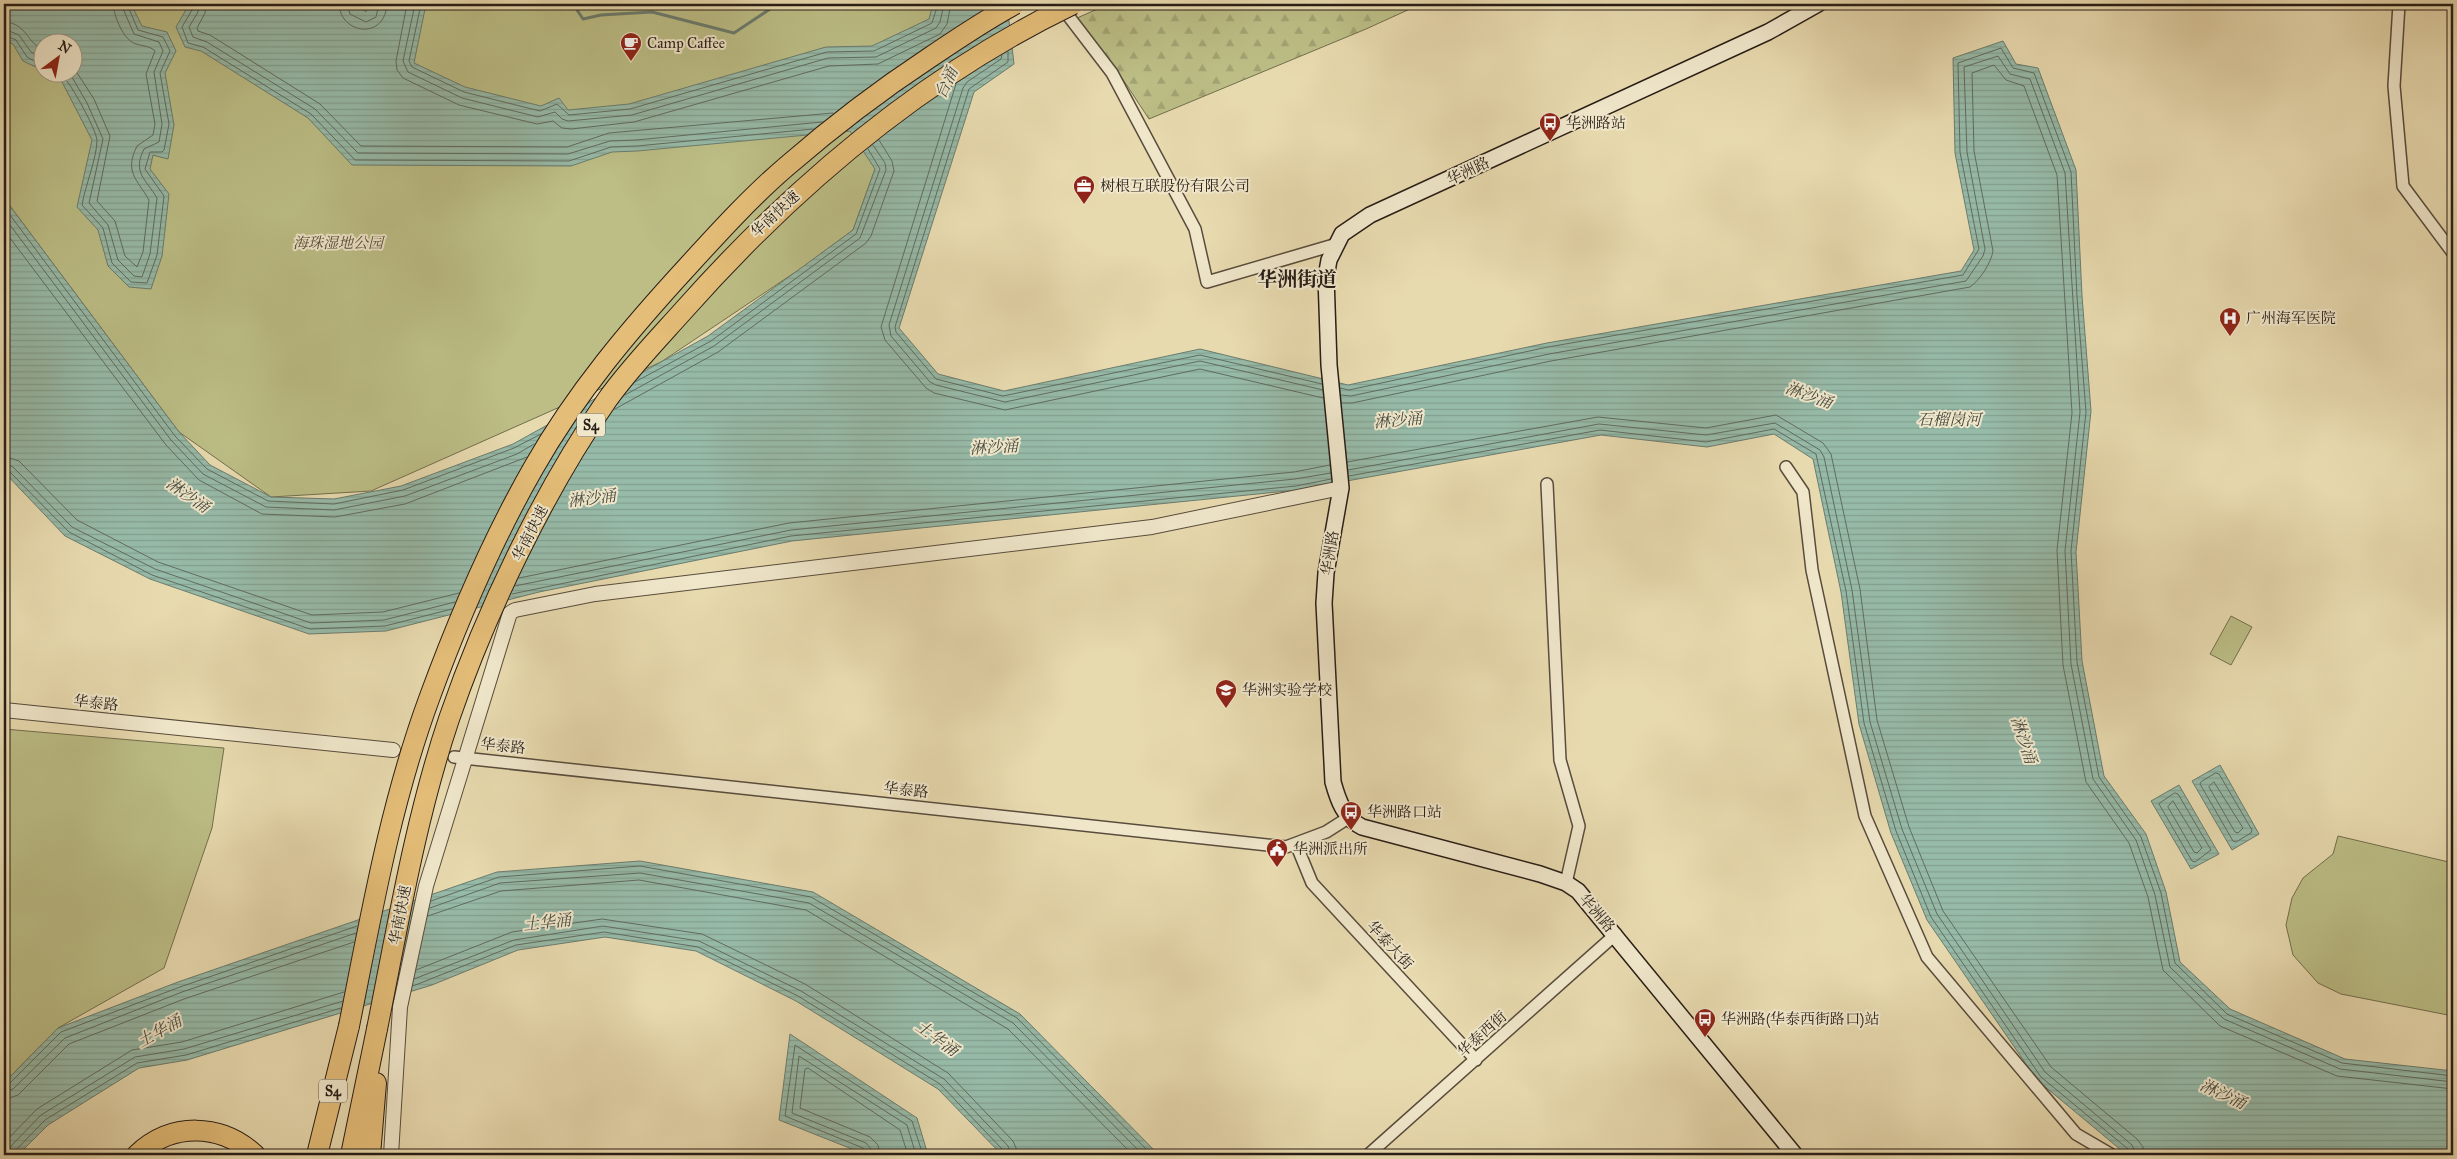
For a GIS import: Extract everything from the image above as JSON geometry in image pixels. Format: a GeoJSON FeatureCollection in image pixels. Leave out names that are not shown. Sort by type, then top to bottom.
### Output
{"type":"FeatureCollection","features":[{"type":"Feature","properties":{"kind":"highway","name":"华南快速"},"geometry":{"type":"LineString","coordinates":[[318,1155],[349,1026],[390,828],[428,699],[474,588],[533,468],[559,426],[602,366],[639,320],[742,208],[785,167],[842,119],[894,82],[1015,4]]}},
{"type":"Feature","properties":{"kind":"highway","name":"华南快速"},"geometry":{"type":"LineString","coordinates":[[351,1155],[415,835],[436,760],[466,673],[515,563],[551,492],[582,439],[609,398],[650,348],[746,241],[839,157],[898,111],[953,73],[1047,16],[1073,4]]}},
{"type":"Feature","properties":{"kind":"highway"},"geometry":{"type":"LineString","coordinates":[[370,1155],[376,1075],[377,1029]]}},
{"type":"Feature","properties":{"kind":"highway"},"geometry":{"type":"LineString","coordinates":[[137,1155],[149,1145],[169,1134],[195,1130],[214,1132],[232,1138],[255,1155]]}},
{"type":"Feature","properties":{"kind":"main road","name":"华洲路"},"geometry":{"type":"LineString","coordinates":[[1795,1155],[1669,1004],[1589,901],[1566,883],[1362,827],[1348,818],[1339,799],[1334,782],[1324,603],[1326,573],[1341,488],[1329,365],[1326,277],[1329,260],[1342,234],[1370,215],[1759,36],[1818,4]]}},
{"type":"Feature","properties":{"kind":"street"},"geometry":{"type":"LineString","coordinates":[[1059,4],[1112,74],[1195,229],[1207,282],[1337,244]]}},
{"type":"Feature","properties":{"kind":"street"},"geometry":{"type":"LineString","coordinates":[[2399,4],[2394,86],[2403,186],[2453,253]]}},
{"type":"Feature","properties":{"kind":"street"},"geometry":{"type":"LineString","coordinates":[[1786,466],[1803,492],[1812,570],[1865,816],[1927,957],[2076,1134],[2112,1155]]}},
{"type":"Feature","properties":{"kind":"street"},"geometry":{"type":"LineString","coordinates":[[1547,484],[1560,760],[1579,826],[1566,883]]}},
{"type":"Feature","properties":{"kind":"street"},"geometry":{"type":"LineString","coordinates":[[391,1155],[400,1007],[426,886],[460,758],[510,613],[514,610],[595,594],[1152,527],[1341,488]]}},
{"type":"Feature","properties":{"kind":"street","name":"华泰路"},"geometry":{"type":"LineString","coordinates":[[4,710],[393,750]]}},
{"type":"Feature","properties":{"kind":"street","name":"华泰路"},"geometry":{"type":"LineString","coordinates":[[460,758],[1286,847],[1326,832],[1348,818]]}},
{"type":"Feature","properties":{"kind":"street","name":"华泰大街"},"geometry":{"type":"LineString","coordinates":[[1296,844],[1312,883],[1476,1060]]}},
{"type":"Feature","properties":{"kind":"street","name":"华泰西街"},"geometry":{"type":"LineString","coordinates":[[1368,1155],[1616,934]]}},
{"type":"Feature","properties":{"kind":"green space","name":"海珠湿地公园"},"geometry":{"type":"Polygon","coordinates":[[[4,4],[948,4],[875,169],[853,230],[803,267],[661,362],[371,491],[271,497],[179,432],[4,198],[4,4]]]}},
{"type":"Feature","properties":{"kind":"green space"},"geometry":{"type":"Polygon","coordinates":[[[1109,4],[1421,4],[1366,29],[1149,119],[1124,81],[1077,18],[1109,4]]]}},
{"type":"Feature","properties":{"kind":"green space"},"geometry":{"type":"Polygon","coordinates":[[[2231,616],[2252,627],[2231,665],[2210,654],[2231,616]]]}},
{"type":"Feature","properties":{"kind":"green space"},"geometry":{"type":"Polygon","coordinates":[[[4,729],[224,748],[212,828],[164,968],[58,1028],[4,1083],[4,729]]]}},
{"type":"Feature","properties":{"kind":"green space"},"geometry":{"type":"Polygon","coordinates":[[[2338,836],[2453,863],[2453,1016],[2341,994],[2318,983],[2293,955],[2286,925],[2292,898],[2303,878],[2333,854],[2338,836]]]}},
{"type":"Feature","properties":{"kind":"water"},"geometry":{"type":"Polygon","coordinates":[[[4,4],[131,4],[142,26],[167,32],[176,51],[165,73],[174,125],[168,159],[153,155],[150,169],[169,194],[162,256],[151,289],[129,287],[108,266],[98,230],[77,207],[92,140],[62,82],[82,82],[82,32],[32,32],[32,65],[23,61],[13,44],[4,40],[4,4]]]}},
{"type":"Feature","properties":{"kind":"water","name":"石榴岗河"},"geometry":{"type":"Polygon","coordinates":[[[186,4],[355,4],[366,12],[369,4],[426,4],[414,63],[465,87],[541,106],[559,98],[568,110],[629,104],[826,47],[872,46],[929,19],[933,4],[1007,4],[1014,64],[974,92],[899,328],[938,374],[1004,391],[1200,349],[1348,385],[1547,343],[1961,271],[1974,250],[1955,153],[1953,58],[2003,41],[2016,64],[2038,68],[2076,170],[2082,296],[2091,411],[2076,552],[2082,661],[2104,776],[2146,834],[2166,892],[2180,962],[2230,1009],[2345,1059],[2453,1071],[2453,1155],[2127,1155],[2037,1080],[1927,920],[1891,833],[1859,724],[1841,592],[1813,459],[1774,434],[1707,447],[1601,435],[1297,490],[792,541],[539,592],[386,631],[309,634],[150,579],[65,536],[4,472],[4,198],[179,432],[210,465],[271,497],[334,499],[401,486],[513,444],[708,336],[853,230],[875,169],[850,131],[612,152],[571,166],[352,165],[308,118],[201,51],[185,47],[176,27],[187,8],[186,4]]]}},
{"type":"Feature","properties":{"kind":"water"},"geometry":{"type":"Polygon","coordinates":[[[2220,765],[2259,834],[2232,850],[2192,781],[2220,765]]]}},
{"type":"Feature","properties":{"kind":"water"},"geometry":{"type":"Polygon","coordinates":[[[2179,785],[2219,854],[2191,869],[2151,801],[2179,785]]]}},
{"type":"Feature","properties":{"kind":"water","name":"土华涌"},"geometry":{"type":"Polygon","coordinates":[[[640,861],[813,892],[1020,1014],[1159,1155],[1002,1155],[938,1089],[796,1001],[696,951],[605,937],[518,950],[432,985],[187,1060],[139,1068],[48,1125],[18,1155],[4,1155],[4,1083],[58,1028],[178,982],[497,872],[640,861]]]}},
{"type":"Feature","properties":{"kind":"water"},"geometry":{"type":"Polygon","coordinates":[[[790,1034],[917,1118],[928,1155],[867,1155],[779,1120],[790,1034]]]}},
{"type":"Feature","properties":{"kind":"waterway"},"geometry":{"type":"LineString","coordinates":[[573,4],[583,19],[601,15],[652,12],[734,33],[770,9],[774,4]]}},
{"type":"Feature","properties":{"kind":"place","name":"Camp Caffee"},"geometry":{"type":"Point","coordinates":[631,62]}},
{"type":"Feature","properties":{"kind":"place","name":"华洲路站"},"geometry":{"type":"Point","coordinates":[1550,142]}},
{"type":"Feature","properties":{"kind":"place","name":"树根互联股份有限公司"},"geometry":{"type":"Point","coordinates":[1084,205]}},
{"type":"Feature","properties":{"kind":"place","name":"广州海军医院"},"geometry":{"type":"Point","coordinates":[2230,337]}},
{"type":"Feature","properties":{"kind":"place","name":"华洲实验学校"},"geometry":{"type":"Point","coordinates":[1226,709]}},
{"type":"Feature","properties":{"kind":"place","name":"华洲路口站"},"geometry":{"type":"Point","coordinates":[1351,831]}},
{"type":"Feature","properties":{"kind":"place","name":"华洲派出所"},"geometry":{"type":"Point","coordinates":[1277,868]}},
{"type":"Feature","properties":{"kind":"place","name":"华洲路(华泰西街路口)站"},"geometry":{"type":"Point","coordinates":[1705,1038]}},
{"type":"Feature","properties":{"kind":"district","name":"华洲街道"},"geometry":{"type":"Point","coordinates":[1297,279]}},
{"type":"Feature","properties":{"kind":"water label","name":"台涌"},"geometry":{"type":"Point","coordinates":[946,83]}},
{"type":"Feature","properties":{"kind":"water label","name":"淋沙涌"},"geometry":{"type":"Point","coordinates":[1809,395]}},
{"type":"Feature","properties":{"kind":"water label","name":"淋沙涌"},"geometry":{"type":"Point","coordinates":[1398,420]}},
{"type":"Feature","properties":{"kind":"water label","name":"淋沙涌"},"geometry":{"type":"Point","coordinates":[994,447]}},
{"type":"Feature","properties":{"kind":"water label","name":"淋沙涌"},"geometry":{"type":"Point","coordinates":[188,495]}},
{"type":"Feature","properties":{"kind":"water label","name":"淋沙涌"},"geometry":{"type":"Point","coordinates":[592,498]}},
{"type":"Feature","properties":{"kind":"water label","name":"淋沙涌"},"geometry":{"type":"Point","coordinates":[2024,740]}},
{"type":"Feature","properties":{"kind":"water label","name":"淋沙涌"},"geometry":{"type":"Point","coordinates":[2223,1094]}}]}
